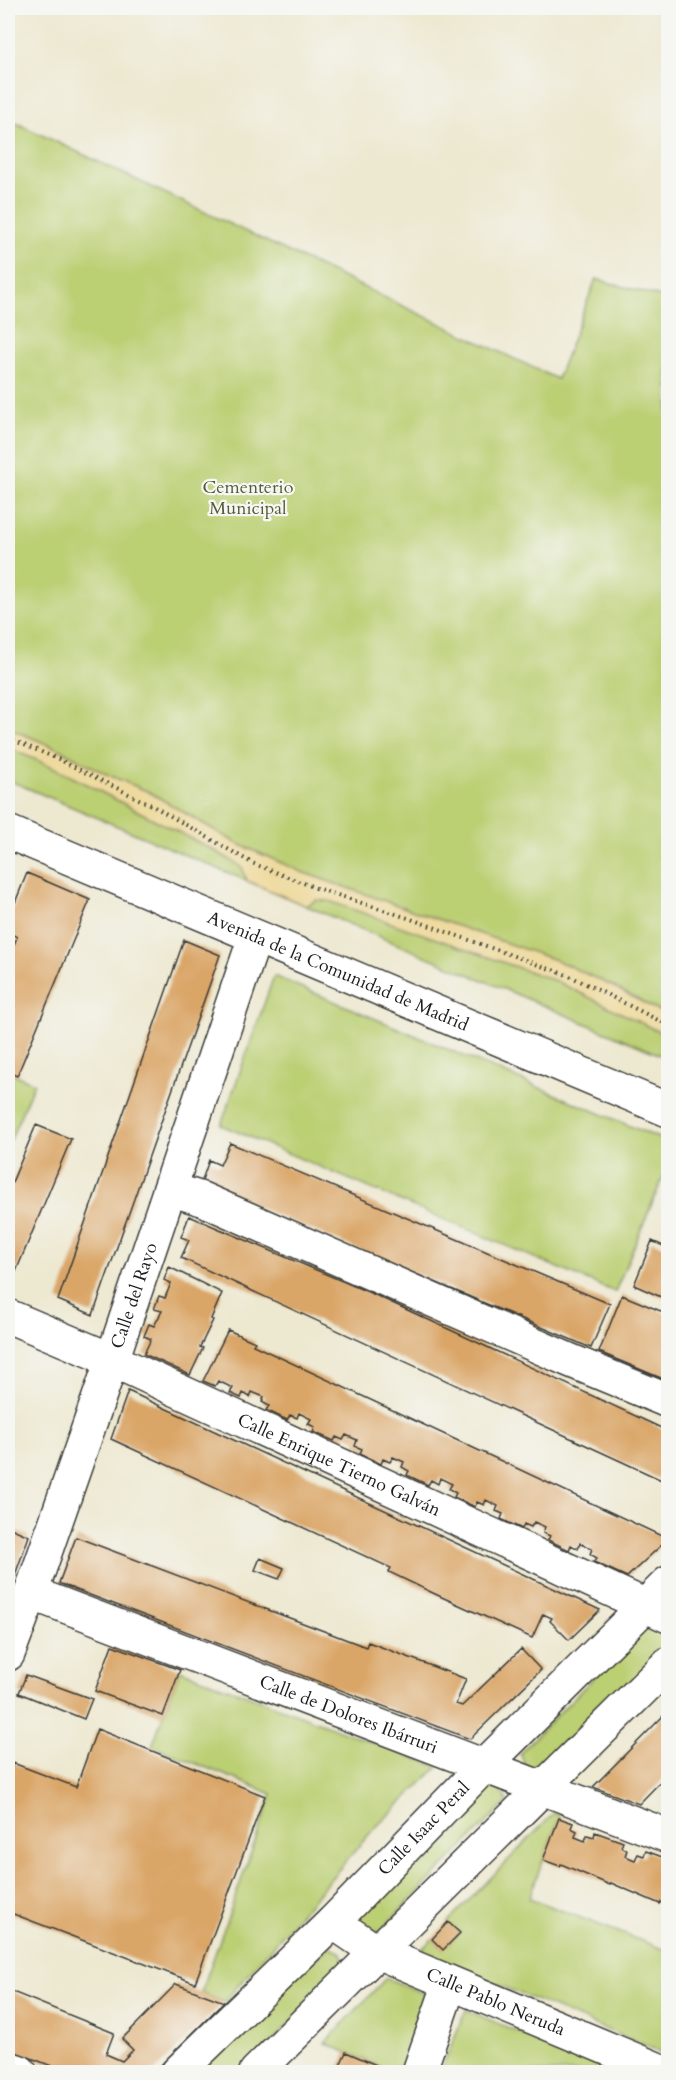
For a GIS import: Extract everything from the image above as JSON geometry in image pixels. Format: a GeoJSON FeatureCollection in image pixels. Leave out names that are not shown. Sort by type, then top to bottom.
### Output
{"type":"FeatureCollection","features":[{"type":"Feature","properties":{"kind":"street","name":"Avenida de la Comunidad de Madrid"},"geometry":{"type":"LineString","coordinates":[[8,832],[669,1110]]}},
{"type":"Feature","properties":{"kind":"street","name":"Calle del Rayo"},"geometry":{"type":"LineString","coordinates":[[8,1654],[112,1360],[255,937]]}},
{"type":"Feature","properties":{"kind":"street"},"geometry":{"type":"LineString","coordinates":[[170,1190],[202,1199],[569,1360],[669,1401]]}},
{"type":"Feature","properties":{"kind":"street","name":"Calle Enrique Tierno Galván"},"geometry":{"type":"LineString","coordinates":[[8,1316],[112,1360],[657,1611]]}},
{"type":"Feature","properties":{"kind":"street","name":"Calle Isaac Peral"},"geometry":{"type":"LineString","coordinates":[[178,2073],[333,1922],[483,1767],[657,1611],[669,1583]]}},
{"type":"Feature","properties":{"kind":"street","name":"Calle de Dolores Ibárruri"},"geometry":{"type":"LineString","coordinates":[[31,1593],[669,1836]]}},
{"type":"Feature","properties":{"kind":"street"},"geometry":{"type":"LineString","coordinates":[[256,2073],[669,1664]]}},
{"type":"Feature","properties":{"kind":"street","name":"Calle Pablo Neruda"},"geometry":{"type":"LineString","coordinates":[[333,1922],[377,1952],[632,2066],[664,2073]]}},
{"type":"Feature","properties":{"kind":"street"},"geometry":{"type":"LineString","coordinates":[[419,2073],[450,1983]]}},
{"type":"Feature","properties":{"kind":"street"},"geometry":{"type":"LineString","coordinates":[[8,2068],[20,2073]]}},
{"type":"Feature","properties":{"kind":"path"},"geometry":{"type":"LineString","coordinates":[[8,738],[58,759],[153,806],[252,863],[316,888],[572,977],[669,1025]]}},
{"type":"Feature","properties":{"kind":"green space","name":"Cementerio Municipal"},"geometry":{"type":"Polygon","coordinates":[[[8,119],[557,379],[596,279],[668,299],[668,1016],[558,961],[304,873],[236,843],[149,792],[106,774],[61,750],[8,728],[8,119]]]}},
{"type":"Feature","properties":{"kind":"green space"},"geometry":{"type":"Polygon","coordinates":[[[8,748],[53,767],[219,853],[242,867],[247,881],[8,780],[8,748]]]}},
{"type":"Feature","properties":{"kind":"green space"},"geometry":{"type":"Polygon","coordinates":[[[316,900],[329,901],[556,981],[668,1036],[668,1058],[306,906],[316,900]]]}},
{"type":"Feature","properties":{"kind":"green space"},"geometry":{"type":"Polygon","coordinates":[[[274,976],[668,1142],[668,1165],[615,1292],[221,1125],[274,976]]]}},
{"type":"Feature","properties":{"kind":"green space"},"geometry":{"type":"Polygon","coordinates":[[[8,1072],[34,1083],[8,1146],[8,1072]]]}},
{"type":"Feature","properties":{"kind":"green space"},"geometry":{"type":"Polygon","coordinates":[[[644,1626],[650,1626],[662,1633],[666,1641],[666,1651],[540,1771],[525,1765],[520,1753],[644,1626]]]}},
{"type":"Feature","properties":{"kind":"green space"},"geometry":{"type":"Polygon","coordinates":[[[180,1670],[438,1767],[372,1831],[224,2002],[201,1993],[272,1794],[152,1746],[180,1670]]]}},
{"type":"Feature","properties":{"kind":"green space"},"geometry":{"type":"Polygon","coordinates":[[[486,1784],[500,1790],[507,1802],[378,1933],[358,1920],[358,1910],[486,1784]]]}},
{"type":"Feature","properties":{"kind":"green space"},"geometry":{"type":"Polygon","coordinates":[[[554,1813],[560,1815],[529,1898],[668,1951],[668,2055],[419,1952],[432,1939],[443,1949],[460,1933],[448,1922],[554,1813]]]}},
{"type":"Feature","properties":{"kind":"green space"},"geometry":{"type":"Polygon","coordinates":[[[330,1946],[341,1953],[345,1963],[245,2072],[190,2072],[330,1946]]]}},
{"type":"Feature","properties":{"kind":"green space"},"geometry":{"type":"Polygon","coordinates":[[[386,1978],[428,1995],[399,2072],[393,2072],[325,2043],[386,1978]]]}},
{"type":"Feature","properties":{"kind":"green space"},"geometry":{"type":"Polygon","coordinates":[[[466,2010],[614,2072],[440,2072],[466,2010]]]}},
{"type":"Feature","properties":{"kind":"sand"},"geometry":{"type":"Polygon","coordinates":[[[8,728],[61,750],[106,774],[149,792],[236,843],[304,873],[558,961],[610,985],[668,1016],[668,1036],[556,981],[329,901],[316,900],[306,906],[247,881],[242,867],[219,853],[53,767],[8,748],[8,728]]]}},
{"type":"Feature","properties":{"kind":"building"},"geometry":{"type":"Polygon","coordinates":[[[27,873],[90,900],[17,1076],[8,1072],[8,960],[17,937],[8,932],[8,920],[27,873]]]}},
{"type":"Feature","properties":{"kind":"building"},"geometry":{"type":"Polygon","coordinates":[[[184,940],[220,955],[93,1315],[58,1300],[184,940]]]}},
{"type":"Feature","properties":{"kind":"building"},"geometry":{"type":"Polygon","coordinates":[[[36,1125],[71,1139],[12,1281],[8,1279],[8,1192],[36,1125]]]}},
{"type":"Feature","properties":{"kind":"building"},"geometry":{"type":"Polygon","coordinates":[[[230,1143],[610,1304],[591,1348],[201,1183],[209,1160],[220,1165],[230,1143]]]}},
{"type":"Feature","properties":{"kind":"building"},"geometry":{"type":"Polygon","coordinates":[[[189,1216],[375,1295],[668,1431],[668,1483],[181,1258],[189,1240],[181,1237],[189,1216]]]}},
{"type":"Feature","properties":{"kind":"building"},"geometry":{"type":"Polygon","coordinates":[[[652,1241],[668,1248],[668,1300],[634,1285],[652,1241]]]}},
{"type":"Feature","properties":{"kind":"building"},"geometry":{"type":"Polygon","coordinates":[[[169,1267],[222,1293],[211,1319],[213,1320],[200,1347],[203,1348],[190,1375],[144,1354],[151,1339],[144,1336],[149,1324],[154,1326],[162,1311],[154,1309],[159,1296],[165,1298],[171,1283],[164,1280],[169,1267]]]}},
{"type":"Feature","properties":{"kind":"building"},"geometry":{"type":"Polygon","coordinates":[[[622,1295],[668,1314],[668,1381],[599,1352],[622,1295]]]}},
{"type":"Feature","properties":{"kind":"building"},"geometry":{"type":"Polygon","coordinates":[[[228,1330],[255,1342],[253,1345],[668,1539],[627,1577],[594,1562],[597,1558],[590,1554],[592,1549],[580,1543],[578,1549],[571,1545],[569,1550],[548,1540],[550,1536],[543,1533],[545,1527],[534,1522],[531,1527],[524,1524],[522,1529],[501,1519],[503,1514],[496,1511],[498,1506],[486,1500],[484,1505],[477,1502],[475,1507],[454,1497],[456,1493],[449,1489],[452,1484],[440,1478],[438,1484],[431,1480],[428,1485],[407,1475],[409,1471],[402,1467],[404,1462],[393,1457],[390,1462],[383,1459],[381,1464],[360,1454],[362,1449],[355,1446],[357,1440],[346,1435],[343,1440],[336,1437],[334,1441],[313,1432],[315,1427],[308,1424],[311,1419],[299,1413],[297,1418],[290,1415],[287,1420],[266,1410],[269,1406],[262,1402],[264,1397],[252,1392],[250,1397],[243,1393],[241,1398],[230,1393],[233,1388],[218,1381],[215,1386],[203,1381],[228,1330]]]}},
{"type":"Feature","properties":{"kind":"building"},"geometry":{"type":"Polygon","coordinates":[[[128,1391],[600,1610],[569,1640],[550,1621],[552,1618],[543,1614],[532,1638],[435,1594],[389,1572],[391,1568],[111,1439],[128,1391]]]}},
{"type":"Feature","properties":{"kind":"building"},"geometry":{"type":"Polygon","coordinates":[[[8,1527],[29,1536],[8,1595],[8,1527]]]}},
{"type":"Feature","properties":{"kind":"building"},"geometry":{"type":"Polygon","coordinates":[[[76,1537],[366,1647],[368,1642],[466,1679],[456,1704],[462,1706],[521,1649],[541,1670],[470,1739],[59,1583],[76,1537]]]}},
{"type":"Feature","properties":{"kind":"building"},"geometry":{"type":"Polygon","coordinates":[[[260,1558],[284,1568],[279,1579],[255,1570],[260,1558]]]}},
{"type":"Feature","properties":{"kind":"building"},"geometry":{"type":"Polygon","coordinates":[[[112,1645],[180,1670],[163,1716],[95,1691],[112,1645]]]}},
{"type":"Feature","properties":{"kind":"building"},"geometry":{"type":"Polygon","coordinates":[[[26,1675],[92,1699],[84,1719],[19,1693],[26,1675]]]}},
{"type":"Feature","properties":{"kind":"building"},"geometry":{"type":"Polygon","coordinates":[[[668,1711],[668,1774],[639,1804],[593,1787],[668,1711]]]}},
{"type":"Feature","properties":{"kind":"building"},"geometry":{"type":"Polygon","coordinates":[[[97,1729],[265,1796],[195,1983],[8,1912],[8,1778],[13,1763],[76,1787],[97,1729]]]}},
{"type":"Feature","properties":{"kind":"building"},"geometry":{"type":"Polygon","coordinates":[[[559,1818],[573,1823],[571,1828],[577,1831],[575,1837],[585,1841],[587,1835],[594,1837],[595,1832],[623,1842],[621,1847],[627,1850],[625,1856],[635,1860],[638,1854],[644,1856],[646,1851],[668,1859],[668,1905],[661,1902],[660,1904],[611,1883],[610,1885],[561,1864],[560,1866],[543,1860],[559,1818]]]}},
{"type":"Feature","properties":{"kind":"building"},"geometry":{"type":"Polygon","coordinates":[[[448,1922],[460,1933],[443,1950],[432,1939],[448,1922]]]}},
{"type":"Feature","properties":{"kind":"building"},"geometry":{"type":"Polygon","coordinates":[[[176,1984],[224,2002],[154,2072],[67,2072],[8,2049],[8,1990],[114,2033],[106,2054],[122,2061],[133,2050],[122,2039],[176,1984]]]}},
{"type":"Feature","properties":{"kind":"building"},"geometry":{"type":"Polygon","coordinates":[[[346,2052],[388,2070],[387,2072],[337,2072],[346,2052]]]}}]}
